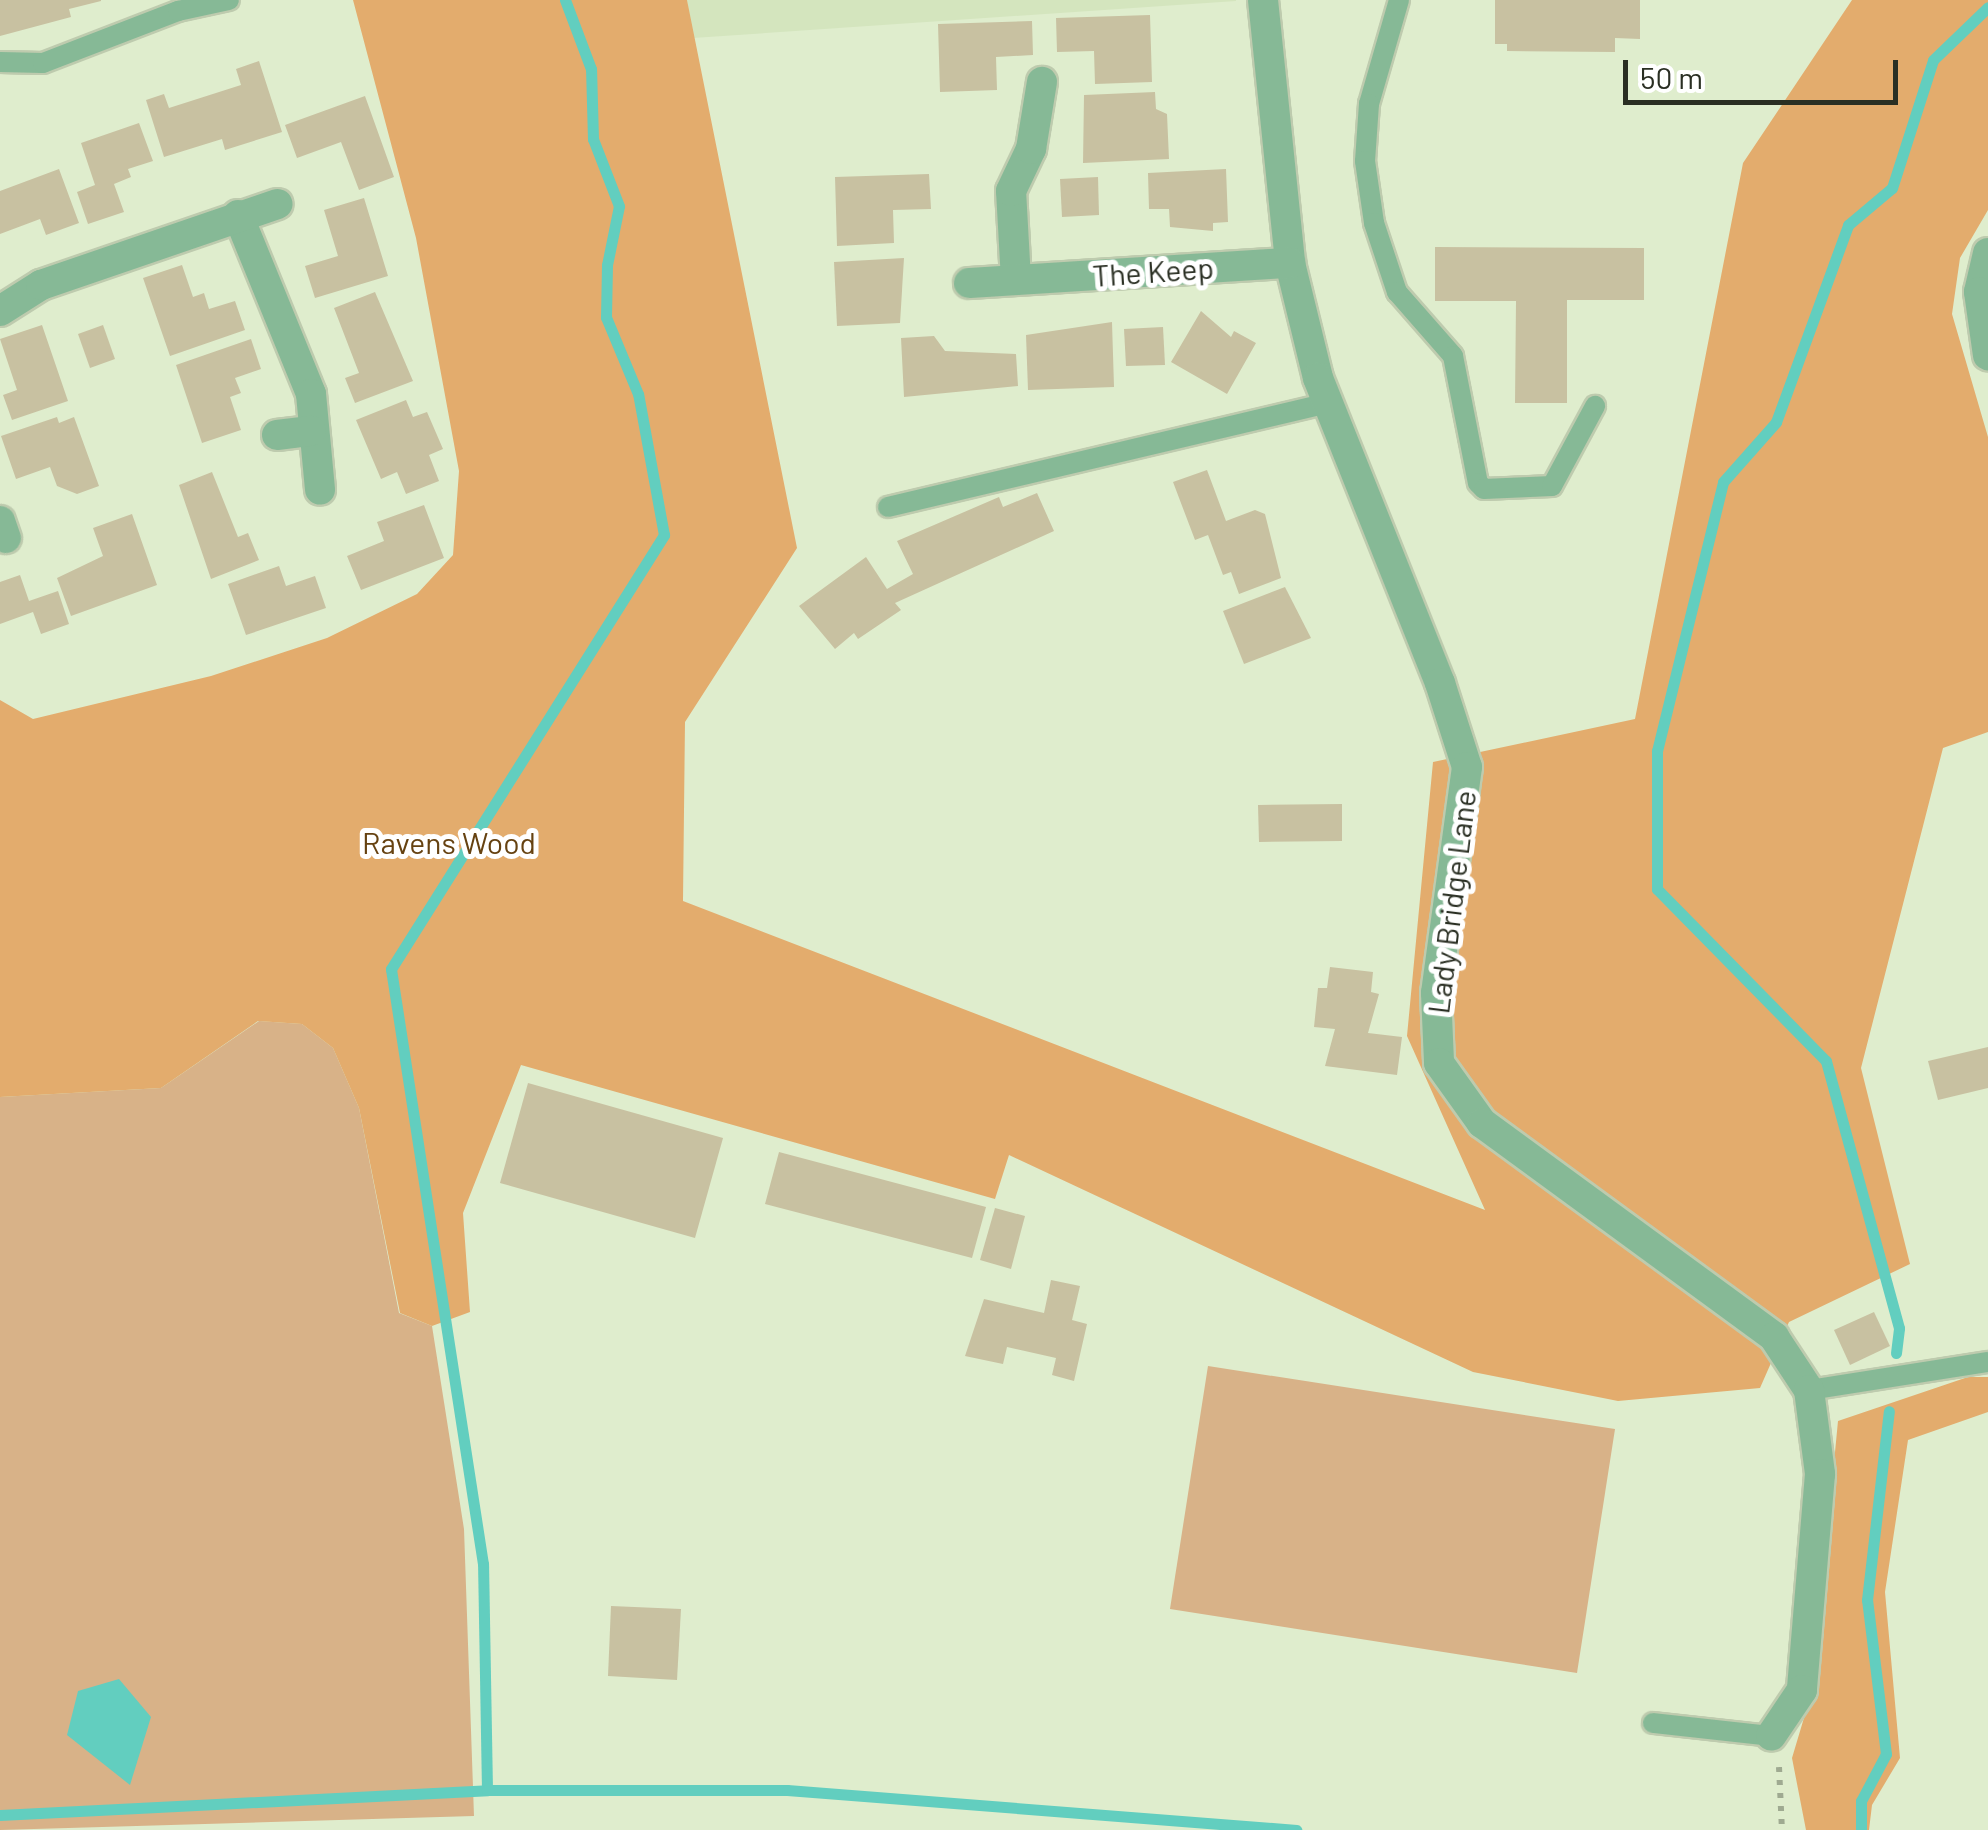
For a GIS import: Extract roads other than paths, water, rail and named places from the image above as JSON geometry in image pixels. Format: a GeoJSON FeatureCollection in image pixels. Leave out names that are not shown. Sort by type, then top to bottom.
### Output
{"type":"FeatureCollection","features":[{"type":"Feature","properties":{"kind":"street","name":"Lady Bridge Lane"},"geometry":{"type":"LineString","coordinates":[[1263,0],[1290,263],[1328,403],[1467,767],[1436,993],[1439,1063],[1482,1123],[1774,1337],[1809,1390],[1820,1474],[1802,1690],[1771,1736]]}},
{"type":"Feature","properties":{"kind":"street"},"geometry":{"type":"LineString","coordinates":[[1016,280],[1011,191],[1031,149],[1042,82]]}},
{"type":"Feature","properties":{"kind":"street"},"geometry":{"type":"LineString","coordinates":[[0,311],[41,285],[277,204]]}},
{"type":"Feature","properties":{"kind":"street"},"geometry":{"type":"LineString","coordinates":[[238,216],[312,394],[311,431],[320,490]]}},
{"type":"Feature","properties":{"kind":"street"},"geometry":{"type":"LineString","coordinates":[[1988,253],[1979,292],[1988,355]]}},
{"type":"Feature","properties":{"kind":"street","name":"The Keep"},"geometry":{"type":"LineString","coordinates":[[969,283],[1290,263]]}},
{"type":"Feature","properties":{"kind":"street"},"geometry":{"type":"LineString","coordinates":[[277,435],[311,431]]}},
{"type":"Feature","properties":{"kind":"lane"},"geometry":{"type":"LineString","coordinates":[[0,62],[43,63],[178,10],[229,0]]}},
{"type":"Feature","properties":{"kind":"lane"},"geometry":{"type":"LineString","coordinates":[[1399,0],[1369,104],[1365,162],[1374,224],[1397,292],[1453,356],[1478,483],[1484,488],[1552,486],[1595,406]]}},
{"type":"Feature","properties":{"kind":"lane"},"geometry":{"type":"LineString","coordinates":[[888,507],[1328,403]]}},
{"type":"Feature","properties":{"kind":"lane"},"geometry":{"type":"LineString","coordinates":[[1809,1390],[1988,1362]]}},
{"type":"Feature","properties":{"kind":"lane"},"geometry":{"type":"LineString","coordinates":[[1653,1723],[1771,1736]]}},
{"type":"Feature","properties":{"kind":"water"},"geometry":{"type":"Polygon","coordinates":[[[119,1679],[151,1717],[130,1785],[67,1735],[78,1691],[119,1679]]]}},
{"type":"Feature","properties":{"kind":"waterway"},"geometry":{"type":"LineString","coordinates":[[487,1790],[483,1564],[391,969],[664,535],[638,394],[606,317],[607,265],[619,206],[593,139],[591,69],[565,0]]}},
{"type":"Feature","properties":{"kind":"waterway"},"geometry":{"type":"LineString","coordinates":[[1896,1353],[1899,1328],[1826,1061],[1657,889],[1657,751],[1723,482],[1776,422],[1848,225],[1892,188],[1933,60],[1988,7]]}},
{"type":"Feature","properties":{"kind":"waterway"},"geometry":{"type":"LineString","coordinates":[[1861,1830],[1861,1801],[1886,1754],[1867,1600],[1889,1411]]}},
{"type":"Feature","properties":{"kind":"waterway"},"geometry":{"type":"LineString","coordinates":[[0,1815],[487,1790],[787,1790],[1296,1830]]}},
{"type":"Feature","properties":{"kind":"park label","name":"Ravens Wood"},"geometry":{"type":"Point","coordinates":[449,842]}}]}
